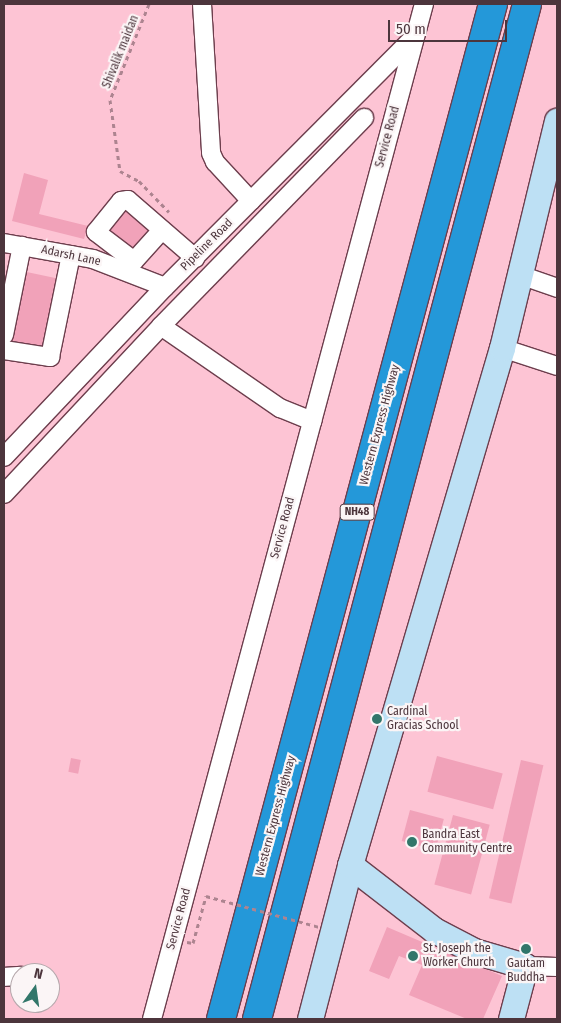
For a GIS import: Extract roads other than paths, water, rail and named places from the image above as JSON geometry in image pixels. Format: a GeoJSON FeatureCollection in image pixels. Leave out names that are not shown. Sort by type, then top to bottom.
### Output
{"type":"FeatureCollection","features":[{"type":"Feature","properties":{"kind":"highway","name":"Western Express Highway"},"geometry":{"type":"LineString","coordinates":[[221,1019],[493,4]]}},
{"type":"Feature","properties":{"kind":"highway","name":"NH48"},"geometry":{"type":"LineString","coordinates":[[257,1019],[527,4]]}},
{"type":"Feature","properties":{"kind":"street"},"geometry":{"type":"LineString","coordinates":[[202,4],[211,153],[215,162],[251,201]]}},
{"type":"Feature","properties":{"kind":"street","name":"Service Road"},"geometry":{"type":"LineString","coordinates":[[152,1019],[424,4]]}},
{"type":"Feature","properties":{"kind":"street","name":"Pipeline Road"},"geometry":{"type":"LineString","coordinates":[[4,457],[165,287],[415,37]]}},
{"type":"Feature","properties":{"kind":"street"},"geometry":{"type":"LineString","coordinates":[[4,494],[161,326],[364,118]]}},
{"type":"Feature","properties":{"kind":"street"},"geometry":{"type":"LineString","coordinates":[[310,1019],[350,865],[502,348],[557,123]]}},
{"type":"Feature","properties":{"kind":"street"},"geometry":{"type":"LineString","coordinates":[[169,224],[134,261],[103,238],[97,229],[125,200],[169,224],[194,258]]}},
{"type":"Feature","properties":{"kind":"street"},"geometry":{"type":"LineString","coordinates":[[93,259],[103,238]]}},
{"type":"Feature","properties":{"kind":"street"},"geometry":{"type":"LineString","coordinates":[[4,335],[9,247]]}},
{"type":"Feature","properties":{"kind":"street","name":"Adarsh Lane"},"geometry":{"type":"LineString","coordinates":[[9,247],[93,259],[165,287]]}},
{"type":"Feature","properties":{"kind":"street"},"geometry":{"type":"LineString","coordinates":[[4,350],[50,357],[71,255]]}},
{"type":"Feature","properties":{"kind":"street"},"geometry":{"type":"LineString","coordinates":[[520,275],[557,288]]}},
{"type":"Feature","properties":{"kind":"street"},"geometry":{"type":"LineString","coordinates":[[161,326],[280,408],[312,421]]}},
{"type":"Feature","properties":{"kind":"street"},"geometry":{"type":"LineString","coordinates":[[502,348],[557,366]]}},
{"type":"Feature","properties":{"kind":"street"},"geometry":{"type":"LineString","coordinates":[[350,865],[434,930],[474,950],[525,966],[557,968]]}},
{"type":"Feature","properties":{"kind":"street"},"geometry":{"type":"LineString","coordinates":[[511,1019],[525,966]]}},
{"type":"Feature","properties":{"kind":"place","name":"Cardinal Gracias School"},"geometry":{"type":"Point","coordinates":[377,719]}},
{"type":"Feature","properties":{"kind":"place","name":"Bandra East Community Centre"},"geometry":{"type":"Point","coordinates":[412,842]}},
{"type":"Feature","properties":{"kind":"place","name":"Gautam Buddha"},"geometry":{"type":"Point","coordinates":[526,949]}},
{"type":"Feature","properties":{"kind":"place","name":"St. Joseph the Worker Church"},"geometry":{"type":"Point","coordinates":[413,956]}}]}
